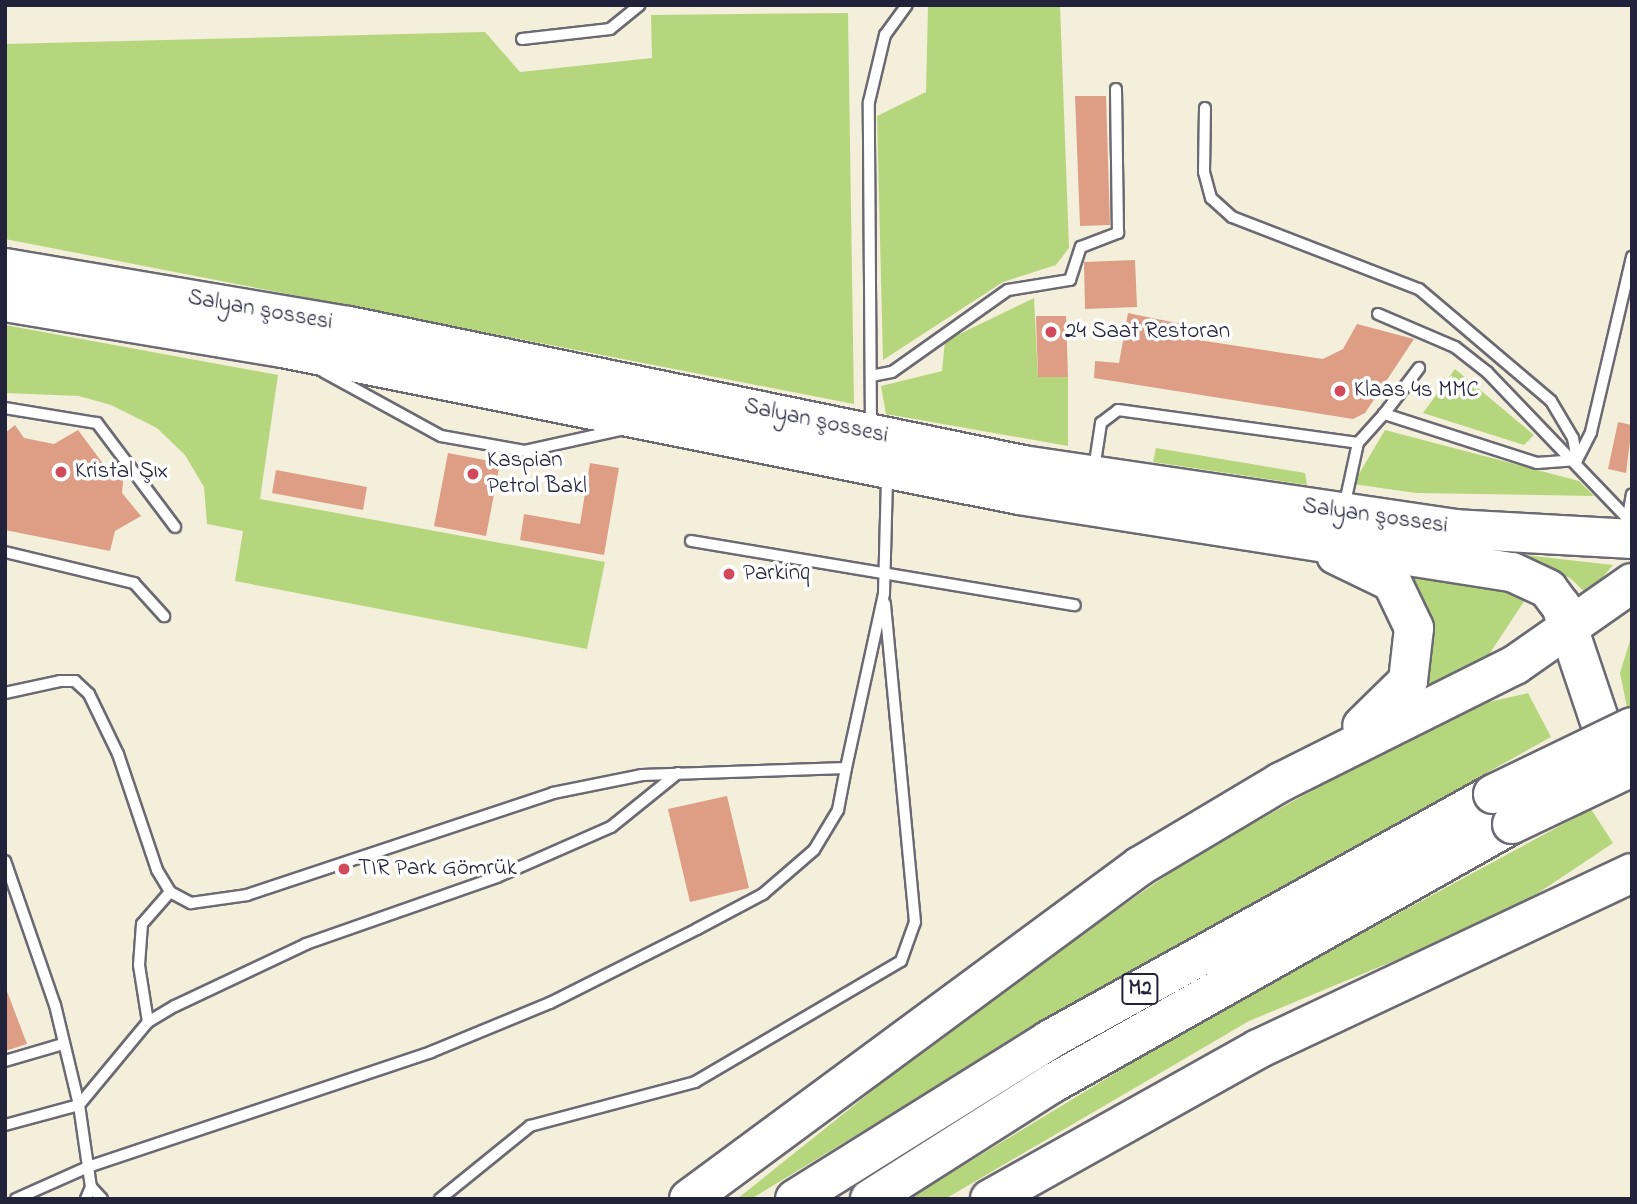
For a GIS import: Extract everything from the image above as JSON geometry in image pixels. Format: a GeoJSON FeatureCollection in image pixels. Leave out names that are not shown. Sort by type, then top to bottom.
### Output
{"type":"FeatureCollection","features":[{"type":"Feature","properties":{"kind":"highway","name":"Salyan şossesi"},"geometry":{"type":"LineString","coordinates":[[5,268],[349,326],[871,434],[1093,476],[1343,513],[1528,536],[1629,532]]}},
{"type":"Feature","properties":{"kind":"highway","name":"Salyan şossesi"},"geometry":{"type":"LineString","coordinates":[[5,302],[282,348],[887,469],[1215,525]]}},
{"type":"Feature","properties":{"kind":"highway"},"geometry":{"type":"LineString","coordinates":[[1215,525],[1512,572],[1548,589],[1572,629],[1618,730],[1632,784]]}},
{"type":"Feature","properties":{"kind":"highway"},"geometry":{"type":"LineString","coordinates":[[689,1199],[1056,922],[1281,782],[1395,700],[1408,681],[1414,628],[1392,582],[1373,569],[1215,525]]}},
{"type":"Feature","properties":{"kind":"highway"},"geometry":{"type":"LineString","coordinates":[[1281,782],[1503,671],[1572,629],[1632,585]]}},
{"type":"Feature","properties":{"kind":"highway"},"geometry":{"type":"LineString","coordinates":[[1618,730],[1596,697],[1599,656],[1612,616],[1632,585]]}},
{"type":"Feature","properties":{"kind":"highway"},"geometry":{"type":"LineString","coordinates":[[1503,809],[1618,730]]}},
{"type":"Feature","properties":{"kind":"highway"},"geometry":{"type":"LineString","coordinates":[[1503,809],[1632,767]]}},
{"type":"Feature","properties":{"kind":"highway","name":"M2"},"geometry":{"type":"LineString","coordinates":[[795,1199],[1049,1040],[1503,809]]}},
{"type":"Feature","properties":{"kind":"highway","name":"M2"},"geometry":{"type":"LineString","coordinates":[[870,1199],[1053,1083],[1503,809]]}},
{"type":"Feature","properties":{"kind":"highway"},"geometry":{"type":"LineString","coordinates":[[990,1199],[1258,1049],[1632,873]]}},
{"type":"Feature","properties":{"kind":"lane"},"geometry":{"type":"LineString","coordinates":[[522,39],[610,29],[640,5]]}},
{"type":"Feature","properties":{"kind":"lane"},"geometry":{"type":"LineString","coordinates":[[871,434],[869,102],[885,35],[902,7]]}},
{"type":"Feature","properties":{"kind":"lane"},"geometry":{"type":"LineString","coordinates":[[871,376],[892,372],[1008,290],[1070,280],[1081,247],[1118,233],[1116,89]]}},
{"type":"Feature","properties":{"kind":"lane"},"geometry":{"type":"LineString","coordinates":[[1205,108],[1204,172],[1211,198],[1255,229],[1419,289],[1550,401],[1573,438],[1577,460]]}},
{"type":"Feature","properties":{"kind":"lane"},"geometry":{"type":"LineString","coordinates":[[1577,460],[1591,432],[1632,257]]}},
{"type":"Feature","properties":{"kind":"lane"},"geometry":{"type":"LineString","coordinates":[[1378,314],[1455,347],[1577,460],[1629,532]]}},
{"type":"Feature","properties":{"kind":"lane"},"geometry":{"type":"LineString","coordinates":[[282,348],[442,436],[525,451],[654,421]]}},
{"type":"Feature","properties":{"kind":"lane"},"geometry":{"type":"LineString","coordinates":[[1343,513],[1358,443],[1419,368]]}},
{"type":"Feature","properties":{"kind":"lane"},"geometry":{"type":"LineString","coordinates":[[5,408],[97,423],[175,527]]}},
{"type":"Feature","properties":{"kind":"lane"},"geometry":{"type":"LineString","coordinates":[[1093,476],[1101,423],[1118,410],[1358,443]]}},
{"type":"Feature","properties":{"kind":"lane"},"geometry":{"type":"LineString","coordinates":[[1384,414],[1537,463],[1577,460]]}},
{"type":"Feature","properties":{"kind":"lane"},"geometry":{"type":"LineString","coordinates":[[440,1199],[530,1126],[695,1082],[901,961],[915,922],[884,593],[887,469]]}},
{"type":"Feature","properties":{"kind":"lane"},"geometry":{"type":"LineString","coordinates":[[1629,532],[1632,494]]}},
{"type":"Feature","properties":{"kind":"lane"},"geometry":{"type":"LineString","coordinates":[[691,541],[1075,605]]}},
{"type":"Feature","properties":{"kind":"lane"},"geometry":{"type":"LineString","coordinates":[[5,552],[134,583],[164,616]]}},
{"type":"Feature","properties":{"kind":"lane"},"geometry":{"type":"LineString","coordinates":[[16,1199],[88,1167],[431,1052],[550,1003],[763,894],[814,850],[838,810],[884,593]]}},
{"type":"Feature","properties":{"kind":"lane"},"geometry":{"type":"LineString","coordinates":[[5,693],[60,681],[75,681],[89,694],[170,892],[191,903],[210,904],[553,793],[678,772],[846,768]]}},
{"type":"Feature","properties":{"kind":"lane"},"geometry":{"type":"LineString","coordinates":[[5,1125],[79,1105],[148,1022],[306,944],[497,877],[611,827],[678,772]]}},
{"type":"Feature","properties":{"kind":"lane"},"geometry":{"type":"LineString","coordinates":[[5,862],[63,1044],[79,1105],[91,1187],[86,1199]]}},
{"type":"Feature","properties":{"kind":"lane"},"geometry":{"type":"LineString","coordinates":[[148,1022],[139,965],[142,924],[170,892]]}},
{"type":"Feature","properties":{"kind":"lane"},"geometry":{"type":"LineString","coordinates":[[5,1061],[63,1044]]}},
{"type":"Feature","properties":{"kind":"lane"},"geometry":{"type":"LineString","coordinates":[[91,1187],[102,1199]]}},
{"type":"Feature","properties":{"kind":"green space"},"geometry":{"type":"Polygon","coordinates":[[[928,5],[1060,5],[1069,248],[1056,265],[1003,282],[883,360],[877,116],[926,92],[928,5]]]}},
{"type":"Feature","properties":{"kind":"green space"},"geometry":{"type":"Polygon","coordinates":[[[848,13],[854,404],[5,239],[5,44],[485,32],[520,72],[652,58],[651,15],[848,13]]]}},
{"type":"Feature","properties":{"kind":"green space"},"geometry":{"type":"Polygon","coordinates":[[[1034,298],[1038,377],[1068,377],[1068,446],[886,414],[881,386],[942,371],[945,341],[1034,298]]]}},
{"type":"Feature","properties":{"kind":"green space"},"geometry":{"type":"Polygon","coordinates":[[[5,325],[278,375],[260,499],[605,562],[587,649],[235,581],[243,531],[207,524],[204,487],[185,455],[157,428],[111,405],[79,396],[5,393],[5,325]]]}},
{"type":"Feature","properties":{"kind":"green space"},"geometry":{"type":"Polygon","coordinates":[[[1455,369],[1534,435],[1524,445],[1423,413],[1455,369]]]}},
{"type":"Feature","properties":{"kind":"green space"},"geometry":{"type":"Polygon","coordinates":[[[1385,430],[1579,481],[1594,496],[1416,493],[1353,484],[1385,430]]]}},
{"type":"Feature","properties":{"kind":"green space"},"geometry":{"type":"Polygon","coordinates":[[[1156,448],[1305,473],[1307,485],[1153,462],[1156,448]]]}},
{"type":"Feature","properties":{"kind":"green space"},"geometry":{"type":"Polygon","coordinates":[[[1516,554],[1613,565],[1588,595],[1570,578],[1516,554]]]}},
{"type":"Feature","properties":{"kind":"green space"},"geometry":{"type":"Polygon","coordinates":[[[1394,570],[1500,588],[1525,600],[1488,656],[1416,698],[1394,570]]]}},
{"type":"Feature","properties":{"kind":"green space"},"geometry":{"type":"Polygon","coordinates":[[[1632,634],[1632,732],[1620,673],[1632,634]]]}},
{"type":"Feature","properties":{"kind":"green space"},"geometry":{"type":"Polygon","coordinates":[[[1528,693],[1551,737],[1076,1002],[751,1199],[737,1199],[967,1015],[1194,856],[1462,708],[1528,693]]]}},
{"type":"Feature","properties":{"kind":"green space"},"geometry":{"type":"Polygon","coordinates":[[[1591,809],[1613,843],[1507,914],[1249,1021],[945,1199],[908,1199],[1211,1015],[1591,809]]]}},
{"type":"Feature","properties":{"kind":"building"},"geometry":{"type":"Polygon","coordinates":[[[1075,96],[1106,96],[1110,225],[1080,226],[1075,96]]]}},
{"type":"Feature","properties":{"kind":"building"},"geometry":{"type":"Polygon","coordinates":[[[1135,260],[1137,307],[1085,309],[1084,262],[1135,260]]]}},
{"type":"Feature","properties":{"kind":"building"},"geometry":{"type":"Polygon","coordinates":[[[1128,313],[1181,324],[1179,337],[1323,359],[1343,349],[1357,324],[1414,339],[1365,413],[1353,419],[1094,378],[1095,361],[1119,363],[1128,313]]]}},
{"type":"Feature","properties":{"kind":"building"},"geometry":{"type":"Polygon","coordinates":[[[1036,316],[1066,316],[1068,377],[1038,377],[1036,316]]]}},
{"type":"Feature","properties":{"kind":"building"},"geometry":{"type":"Polygon","coordinates":[[[1618,422],[1632,425],[1626,473],[1608,469],[1618,422]]]}},
{"type":"Feature","properties":{"kind":"building"},"geometry":{"type":"Polygon","coordinates":[[[15,425],[24,438],[54,444],[78,430],[107,469],[124,472],[122,493],[141,516],[115,531],[110,551],[5,530],[5,433],[15,425]]]}},
{"type":"Feature","properties":{"kind":"building"},"geometry":{"type":"Polygon","coordinates":[[[448,453],[500,463],[486,536],[434,526],[448,453]]]}},
{"type":"Feature","properties":{"kind":"building"},"geometry":{"type":"Polygon","coordinates":[[[590,463],[619,468],[604,555],[520,540],[524,514],[580,524],[590,463]]]}},
{"type":"Feature","properties":{"kind":"building"},"geometry":{"type":"Polygon","coordinates":[[[276,470],[367,487],[363,510],[272,493],[276,470]]]}},
{"type":"Feature","properties":{"kind":"building"},"geometry":{"type":"Polygon","coordinates":[[[727,796],[749,888],[690,902],[668,809],[727,796]]]}},
{"type":"Feature","properties":{"kind":"building"},"geometry":{"type":"Polygon","coordinates":[[[5,986],[27,1044],[5,1051],[5,986]]]}},
{"type":"Feature","properties":{"kind":"place","name":"24 Saat Restoran"},"geometry":{"type":"Point","coordinates":[1051,332]}},
{"type":"Feature","properties":{"kind":"place","name":"Klaas 4s MMC"},"geometry":{"type":"Point","coordinates":[1340,391]}},
{"type":"Feature","properties":{"kind":"place","name":"Kristal Şıx"},"geometry":{"type":"Point","coordinates":[61,472]}},
{"type":"Feature","properties":{"kind":"place","name":"Kaspian Petrol Bakl"},"geometry":{"type":"Point","coordinates":[473,474]}},
{"type":"Feature","properties":{"kind":"place","name":"Parkinq"},"geometry":{"type":"Point","coordinates":[729,574]}},
{"type":"Feature","properties":{"kind":"place","name":"TIR Park Gömrük"},"geometry":{"type":"Point","coordinates":[344,869]}}]}
